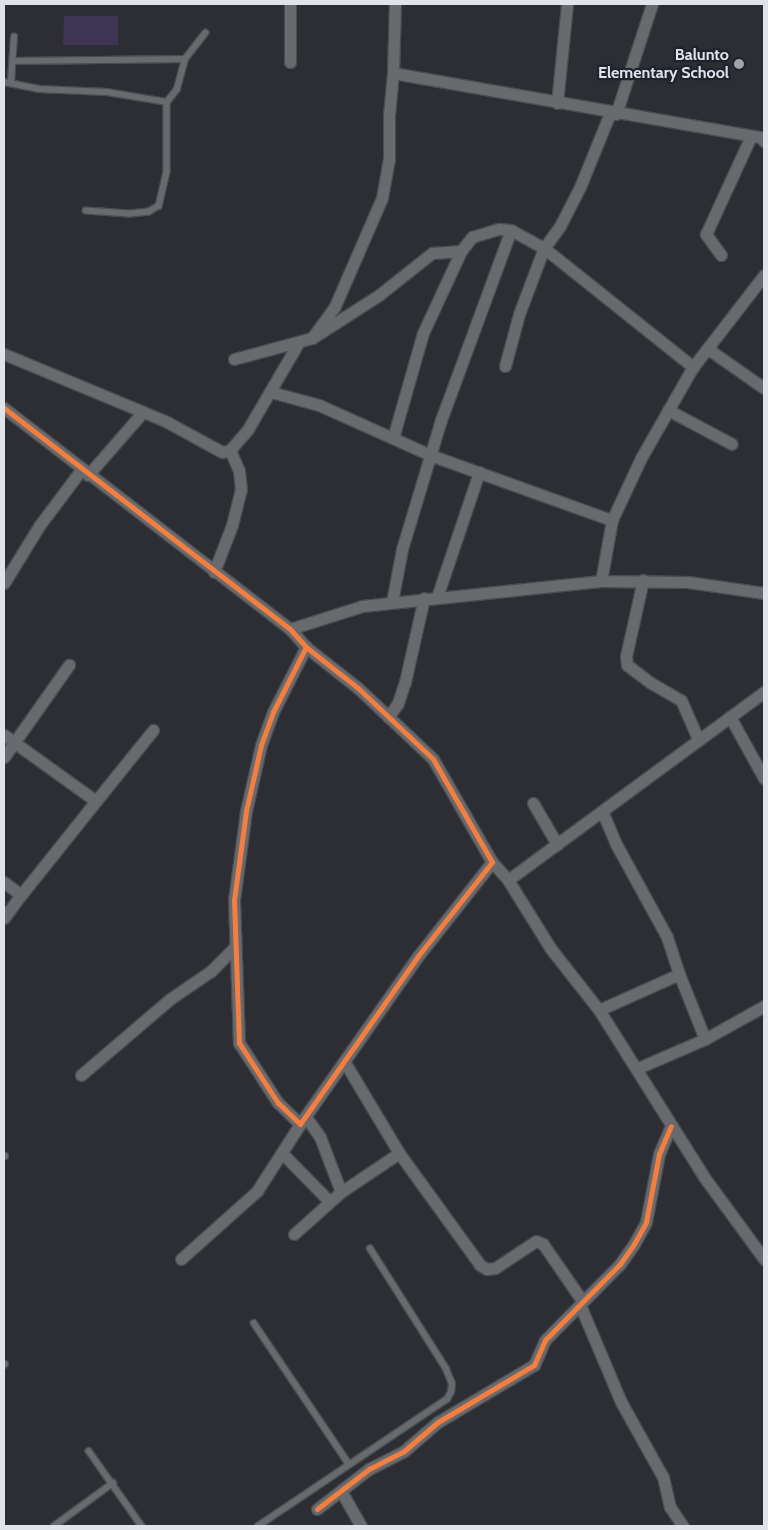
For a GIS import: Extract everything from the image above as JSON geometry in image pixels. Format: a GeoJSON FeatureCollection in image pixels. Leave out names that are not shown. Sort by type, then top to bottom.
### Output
{"type":"FeatureCollection","features":[{"type":"Feature","properties":{"kind":"street"},"geometry":{"type":"LineString","coordinates":[[290,4],[290,62]]}},
{"type":"Feature","properties":{"kind":"street"},"geometry":{"type":"LineString","coordinates":[[312,338],[335,306],[384,189],[389,160],[388,116],[393,73],[395,4]]}},
{"type":"Feature","properties":{"kind":"street"},"geometry":{"type":"LineString","coordinates":[[557,102],[567,4]]}},
{"type":"Feature","properties":{"kind":"street"},"geometry":{"type":"LineString","coordinates":[[505,366],[519,314],[544,248],[560,226],[613,114],[652,4]]}},
{"type":"Feature","properties":{"kind":"street"},"geometry":{"type":"LineString","coordinates":[[393,73],[557,102],[613,114],[760,138],[706,234],[720,255]]}},
{"type":"Feature","properties":{"kind":"street"},"geometry":{"type":"LineString","coordinates":[[393,438],[423,333],[461,250],[472,237],[491,229],[511,230],[544,248],[693,367]]}},
{"type":"Feature","properties":{"kind":"street"},"geometry":{"type":"LineString","coordinates":[[392,602],[402,549],[430,455],[460,365],[511,230]]}},
{"type":"Feature","properties":{"kind":"street"},"geometry":{"type":"LineString","coordinates":[[234,359],[277,346],[297,344],[312,338],[379,295],[432,253],[461,250]]}},
{"type":"Feature","properties":{"kind":"street"},"geometry":{"type":"LineString","coordinates":[[602,581],[612,520],[641,458],[693,367],[764,275]]}},
{"type":"Feature","properties":{"kind":"street"},"geometry":{"type":"LineString","coordinates":[[4,354],[143,412],[222,452],[230,450],[248,429],[297,344]]}},
{"type":"Feature","properties":{"kind":"street"},"geometry":{"type":"LineString","coordinates":[[708,349],[764,388]]}},
{"type":"Feature","properties":{"kind":"street"},"geometry":{"type":"LineString","coordinates":[[271,392],[319,405],[430,455],[612,520]]}},
{"type":"Feature","properties":{"kind":"street"},"geometry":{"type":"LineString","coordinates":[[4,408],[290,629],[306,647],[358,688],[433,759],[492,862],[508,880],[551,949],[599,1010],[638,1068],[672,1126],[764,1259]]}},
{"type":"Feature","properties":{"kind":"street"},"geometry":{"type":"LineString","coordinates":[[668,410],[732,444]]}},
{"type":"Feature","properties":{"kind":"street"},"geometry":{"type":"LineString","coordinates":[[4,583],[39,526],[85,472],[143,412]]}},
{"type":"Feature","properties":{"kind":"street"},"geometry":{"type":"LineString","coordinates":[[214,572],[232,525],[241,490],[239,471],[230,450]]}},
{"type":"Feature","properties":{"kind":"street"},"geometry":{"type":"LineString","coordinates":[[437,597],[479,472]]}},
{"type":"Feature","properties":{"kind":"street"},"geometry":{"type":"LineString","coordinates":[[643,580],[626,656],[627,665],[651,683],[682,700],[698,739]]}},
{"type":"Feature","properties":{"kind":"street"},"geometry":{"type":"LineString","coordinates":[[290,629],[339,611],[392,602],[602,581],[688,582],[764,593]]}},
{"type":"Feature","properties":{"kind":"street"},"geometry":{"type":"LineString","coordinates":[[388,717],[398,703],[405,682],[424,598]]}},
{"type":"Feature","properties":{"kind":"street"},"geometry":{"type":"LineString","coordinates":[[306,647],[273,712],[262,745],[246,811],[235,882],[235,947],[239,1043],[278,1104],[303,1121],[320,1137],[341,1192]]}},
{"type":"Feature","properties":{"kind":"street"},"geometry":{"type":"LineString","coordinates":[[4,757],[69,665]]}},
{"type":"Feature","properties":{"kind":"street"},"geometry":{"type":"LineString","coordinates":[[508,880],[764,692]]}},
{"type":"Feature","properties":{"kind":"street"},"geometry":{"type":"LineString","coordinates":[[730,717],[764,778]]}},
{"type":"Feature","properties":{"kind":"street"},"geometry":{"type":"LineString","coordinates":[[4,918],[153,730]]}},
{"type":"Feature","properties":{"kind":"street"},"geometry":{"type":"LineString","coordinates":[[4,735],[96,800]]}},
{"type":"Feature","properties":{"kind":"street"},"geometry":{"type":"LineString","coordinates":[[533,803],[556,844]]}},
{"type":"Feature","properties":{"kind":"street"},"geometry":{"type":"LineString","coordinates":[[602,811],[616,844],[667,937],[679,974],[705,1039]]}},
{"type":"Feature","properties":{"kind":"street"},"geometry":{"type":"LineString","coordinates":[[181,1259],[256,1191],[418,956],[492,862]]}},
{"type":"Feature","properties":{"kind":"street"},"geometry":{"type":"LineString","coordinates":[[4,882],[21,895]]}},
{"type":"Feature","properties":{"kind":"street"},"geometry":{"type":"LineString","coordinates":[[81,1075],[170,1000],[211,971],[235,947]]}},
{"type":"Feature","properties":{"kind":"street"},"geometry":{"type":"LineString","coordinates":[[599,1010],[655,982],[679,974]]}},
{"type":"Feature","properties":{"kind":"street"},"geometry":{"type":"LineString","coordinates":[[638,1068],[705,1039],[764,1006]]}},
{"type":"Feature","properties":{"kind":"street"},"geometry":{"type":"LineString","coordinates":[[344,1061],[399,1153],[480,1265],[487,1270],[495,1268],[536,1241],[543,1244],[581,1303],[621,1402],[663,1477],[670,1507],[683,1526]]}},
{"type":"Feature","properties":{"kind":"street"},"geometry":{"type":"LineString","coordinates":[[317,1509],[370,1469],[404,1451],[438,1422],[536,1362],[542,1344],[620,1264],[646,1222],[660,1154],[672,1126]]}},
{"type":"Feature","properties":{"kind":"street"},"geometry":{"type":"LineString","coordinates":[[282,1153],[329,1201]]}},
{"type":"Feature","properties":{"kind":"street"},"geometry":{"type":"LineString","coordinates":[[294,1234],[329,1201],[399,1153]]}},
{"type":"Feature","properties":{"kind":"street"},"geometry":{"type":"LineString","coordinates":[[341,1490],[361,1526]]}},
{"type":"Feature","properties":{"kind":"lane"},"geometry":{"type":"LineString","coordinates":[[86,211],[129,214],[150,212],[159,206],[167,172],[167,102],[177,89],[185,59],[205,33]]}},
{"type":"Feature","properties":{"kind":"lane"},"geometry":{"type":"LineString","coordinates":[[11,82],[14,61],[14,37]]}},
{"type":"Feature","properties":{"kind":"lane"},"geometry":{"type":"LineString","coordinates":[[14,61],[185,59]]}},
{"type":"Feature","properties":{"kind":"lane"},"geometry":{"type":"LineString","coordinates":[[4,82],[11,82],[39,90],[106,92],[167,102]]}},
{"type":"Feature","properties":{"kind":"lane"},"geometry":{"type":"LineString","coordinates":[[258,1526],[446,1399],[452,1384],[446,1368],[370,1249]]}},
{"type":"Feature","properties":{"kind":"lane"},"geometry":{"type":"LineString","coordinates":[[254,1323],[349,1464]]}},
{"type":"Feature","properties":{"kind":"lane"},"geometry":{"type":"LineString","coordinates":[[89,1450],[142,1526]]}},
{"type":"Feature","properties":{"kind":"lane"},"geometry":{"type":"LineString","coordinates":[[54,1526],[113,1483]]}},
{"type":"Feature","properties":{"kind":"shaded area"},"geometry":{"type":"Polygon","coordinates":[[[64,16],[118,16],[118,45],[63,45],[64,16]]]}},
{"type":"Feature","properties":{"kind":"cycle path"},"geometry":{"type":"LineString","coordinates":[[4,408],[290,629],[306,647],[358,688],[433,759],[492,862],[418,956],[300,1124],[278,1103],[239,1043],[234,900],[246,811],[261,745],[273,712],[306,647]]}},
{"type":"Feature","properties":{"kind":"cycle path"},"geometry":{"type":"LineString","coordinates":[[317,1509],[369,1469],[404,1451],[438,1422],[534,1365],[545,1340],[620,1264],[634,1244],[646,1222],[659,1154],[671,1126]]}},
{"type":"Feature","properties":{"kind":"place","name":"Balunto Elementary School"},"geometry":{"type":"Point","coordinates":[739,64]}}]}
